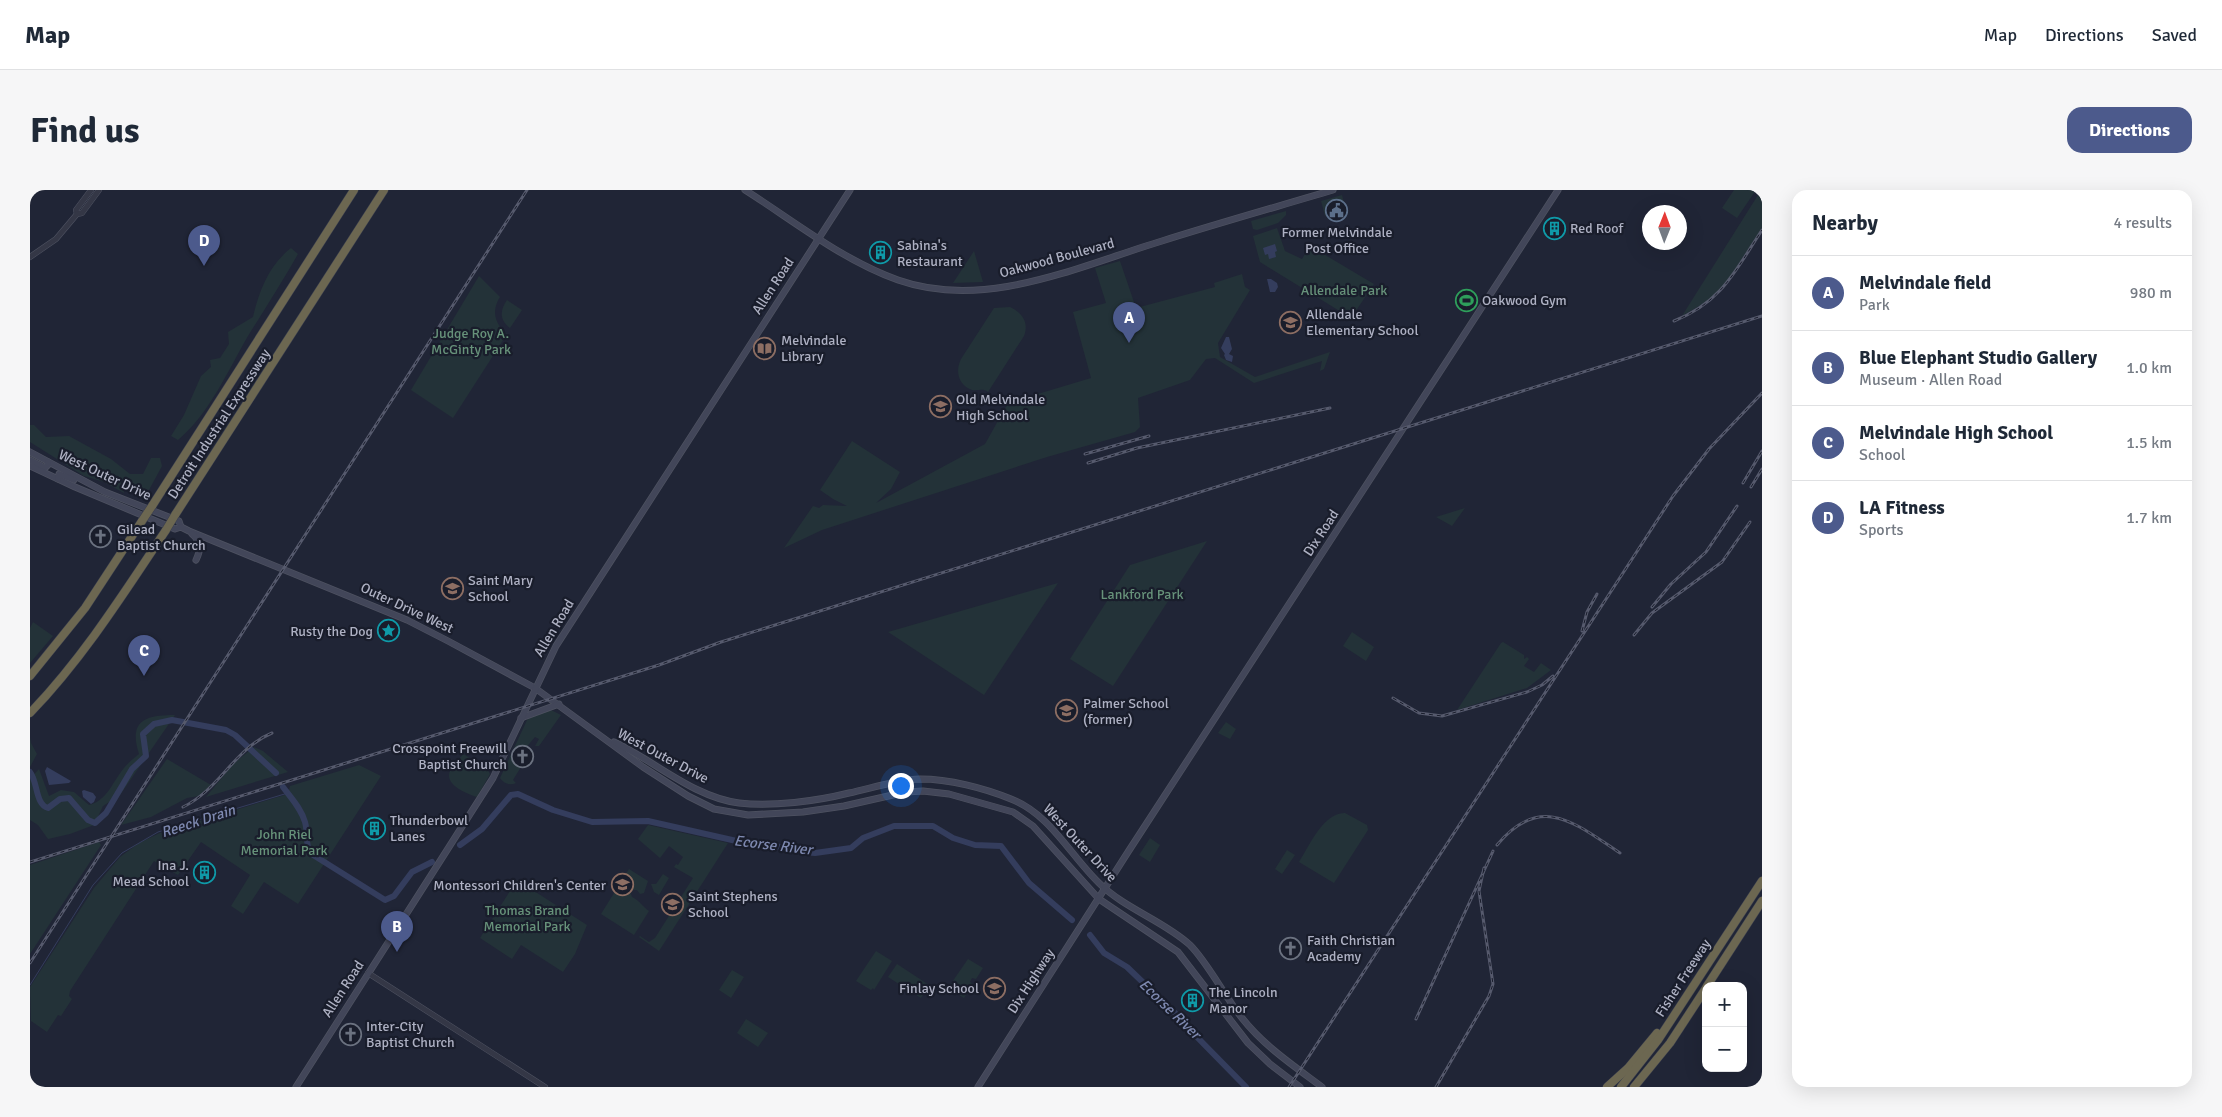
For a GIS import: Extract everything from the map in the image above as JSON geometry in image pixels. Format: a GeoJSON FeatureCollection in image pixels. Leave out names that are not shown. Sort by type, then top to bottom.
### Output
{"type":"FeatureCollection","features":[{"type":"Feature","properties":{"kind":"highway","name":"Detroit Industrial Expressway"},"geometry":{"type":"LineString","coordinates":[[30,676],[85,608],[152,506],[352,190]]}},
{"type":"Feature","properties":{"kind":"highway","name":"Detroit Industrial Expressway"},"geometry":{"type":"LineString","coordinates":[[30,713],[102,626],[166,530],[384,190]]}},
{"type":"Feature","properties":{"kind":"highway"},"geometry":{"type":"LineString","coordinates":[[347,248],[390,190]]}},
{"type":"Feature","properties":{"kind":"highway","name":"Fisher Freeway"},"geometry":{"type":"LineString","coordinates":[[1621,1087],[1658,1040],[1762,881]]}},
{"type":"Feature","properties":{"kind":"highway","name":"Fisher Freeway"},"geometry":{"type":"LineString","coordinates":[[1709,982],[1762,901]]}},
{"type":"Feature","properties":{"kind":"highway","name":"Fisher Freeway"},"geometry":{"type":"LineString","coordinates":[[1634,1087],[1670,1043],[1702,993]]}},
{"type":"Feature","properties":{"kind":"highway"},"geometry":{"type":"LineString","coordinates":[[1607,1087],[1628,1068],[1675,1013]]}},
{"type":"Feature","properties":{"kind":"highway"},"geometry":{"type":"LineString","coordinates":[[1641,1087],[1667,1052],[1670,1043]]}},
{"type":"Feature","properties":{"kind":"main road","name":"Oakwood Boulevard"},"geometry":{"type":"LineString","coordinates":[[745,190],[857,262],[898,280],[943,290],[988,289],[1015,285],[1058,274],[1333,190]]}},
{"type":"Feature","properties":{"kind":"main road","name":"Allen Road"},"geometry":{"type":"LineString","coordinates":[[296,1087],[493,778],[535,688],[565,632],[850,190]]}},
{"type":"Feature","properties":{"kind":"main road","name":"Dix Road"},"geometry":{"type":"LineString","coordinates":[[1105,889],[1558,190]]}},
{"type":"Feature","properties":{"kind":"main road","name":"West Outer Drive"},"geometry":{"type":"LineString","coordinates":[[30,452],[81,480],[179,522],[183,528]]}},
{"type":"Feature","properties":{"kind":"main road"},"geometry":{"type":"LineString","coordinates":[[30,460],[44,467],[48,466],[48,462]]}},
{"type":"Feature","properties":{"kind":"main road","name":"West Outer Drive"},"geometry":{"type":"LineString","coordinates":[[30,466],[175,528],[183,528]]}},
{"type":"Feature","properties":{"kind":"main road"},"geometry":{"type":"LineString","coordinates":[[58,479],[59,474],[72,480],[81,480]]}},
{"type":"Feature","properties":{"kind":"main road","name":"Outer Drive West"},"geometry":{"type":"LineString","coordinates":[[183,528],[409,621],[535,688],[607,739]]}},
{"type":"Feature","properties":{"kind":"main road"},"geometry":{"type":"LineString","coordinates":[[183,528],[196,537],[199,543],[200,553],[196,560]]}},
{"type":"Feature","properties":{"kind":"main road"},"geometry":{"type":"LineString","coordinates":[[521,718],[559,704]]}},
{"type":"Feature","properties":{"kind":"main road","name":"West Outer Drive"},"geometry":{"type":"LineString","coordinates":[[607,739],[711,796],[739,803],[777,803],[830,797],[903,780],[920,779],[954,783],[1000,795],[1018,802],[1041,818],[1105,889],[1192,947],[1245,1021],[1270,1047],[1322,1087]]}},
{"type":"Feature","properties":{"kind":"main road","name":"West Outer Drive"},"geometry":{"type":"LineString","coordinates":[[607,739],[642,767],[688,796],[708,807],[734,814],[760,815],[820,810],[906,792],[923,791],[949,794],[1013,812],[1033,826],[1099,899],[1114,911],[1182,955],[1234,1025],[1262,1058],[1300,1087]]}},
{"type":"Feature","properties":{"kind":"main road"},"geometry":{"type":"LineString","coordinates":[[1085,885],[1094,878]]}},
{"type":"Feature","properties":{"kind":"main road","name":"Dix Highway"},"geometry":{"type":"LineString","coordinates":[[978,1087],[1105,889]]}},
{"type":"Feature","properties":{"kind":"main road"},"geometry":{"type":"LineString","coordinates":[[1114,911],[1121,901]]}},
{"type":"Feature","properties":{"kind":"main road"},"geometry":{"type":"LineString","coordinates":[[1139,926],[1146,917]]}},
{"type":"Feature","properties":{"kind":"main road"},"geometry":{"type":"LineString","coordinates":[[1234,1025],[1241,1025],[1245,1021]]}},
{"type":"Feature","properties":{"kind":"street"},"geometry":{"type":"LineString","coordinates":[[77,214],[76,210],[91,190]]}},
{"type":"Feature","properties":{"kind":"street"},"geometry":{"type":"LineString","coordinates":[[30,257],[61,235],[77,214],[82,213],[99,190]]}},
{"type":"Feature","properties":{"kind":"street"},"geometry":{"type":"LineString","coordinates":[[368,973],[544,1087]]}},
{"type":"Feature","properties":{"kind":"green space"},"geometry":{"type":"Polygon","coordinates":[[[1734,190],[1756,190],[1737,218],[1722,208],[1734,190]]]}},
{"type":"Feature","properties":{"kind":"green space"},"geometry":{"type":"Polygon","coordinates":[[[1342,195],[1346,210],[1325,216],[1321,201],[1342,195]]]}},
{"type":"Feature","properties":{"kind":"green space"},"geometry":{"type":"Polygon","coordinates":[[[1758,195],[1762,198],[1762,228],[1725,285],[1706,302],[1682,316],[1758,195]]]}},
{"type":"Feature","properties":{"kind":"green space"},"geometry":{"type":"Polygon","coordinates":[[[1286,211],[1286,215],[1278,223],[1257,230],[1253,229],[1251,221],[1286,211]]]}},
{"type":"Feature","properties":{"kind":"green space","name":"Allendale Park"},"geometry":{"type":"Polygon","coordinates":[[[1277,228],[1285,251],[1302,259],[1310,246],[1374,284],[1351,318],[1260,262],[1253,236],[1277,228]]]}},
{"type":"Feature","properties":{"kind":"green space"},"geometry":{"type":"Polygon","coordinates":[[[291,248],[298,254],[209,405],[178,440],[171,436],[184,415],[201,376],[211,367],[210,360],[220,358],[229,344],[228,332],[253,317],[266,279],[277,262],[291,248]]]}},
{"type":"Feature","properties":{"kind":"green space"},"geometry":{"type":"Polygon","coordinates":[[[974,251],[983,282],[953,283],[974,251]]]}},
{"type":"Feature","properties":{"kind":"green space"},"geometry":{"type":"Polygon","coordinates":[[[1120,261],[1136,308],[1215,287],[1214,283],[1242,274],[1245,287],[1250,290],[1218,343],[1220,357],[1255,377],[1330,352],[1324,369],[1320,371],[1322,361],[1254,383],[1215,358],[1206,359],[1190,380],[1138,398],[1140,427],[1135,432],[1047,457],[822,530],[784,548],[813,506],[819,508],[823,505],[847,506],[820,490],[852,441],[900,472],[891,489],[876,503],[985,444],[1008,403],[1091,378],[1073,312],[1106,303],[1095,268],[1120,261]]]}},
{"type":"Feature","properties":{"kind":"green space","name":"Judge Roy A. McGinty Park"},"geometry":{"type":"Polygon","coordinates":[[[479,276],[500,297],[495,312],[497,322],[507,334],[453,418],[411,390],[479,276]]]}},
{"type":"Feature","properties":{"kind":"green space"},"geometry":{"type":"Polygon","coordinates":[[[507,300],[522,310],[510,328],[502,318],[503,307],[507,300]]]}},
{"type":"Feature","properties":{"kind":"green space"},"geometry":{"type":"Polygon","coordinates":[[[1010,307],[1024,319],[1026,327],[1024,336],[988,392],[967,388],[961,381],[958,373],[961,359],[994,308],[1010,307]]]}},
{"type":"Feature","properties":{"kind":"green space"},"geometry":{"type":"Polygon","coordinates":[[[30,425],[34,425],[46,437],[69,436],[111,459],[130,474],[143,474],[151,458],[160,458],[162,466],[149,490],[123,485],[124,493],[104,482],[84,476],[30,442],[30,425]]]}},
{"type":"Feature","properties":{"kind":"green space"},"geometry":{"type":"Polygon","coordinates":[[[1465,508],[1452,526],[1436,517],[1465,508]]]}},
{"type":"Feature","properties":{"kind":"green space","name":"Lankford Park"},"geometry":{"type":"Polygon","coordinates":[[[1207,541],[1113,686],[1070,659],[1130,565],[1207,541]]]}},
{"type":"Feature","properties":{"kind":"green space"},"geometry":{"type":"Polygon","coordinates":[[[1058,583],[984,695],[888,632],[1058,583]]]}},
{"type":"Feature","properties":{"kind":"green space"},"geometry":{"type":"Polygon","coordinates":[[[33,622],[53,636],[30,663],[30,628],[33,622]]]}},
{"type":"Feature","properties":{"kind":"green space"},"geometry":{"type":"Polygon","coordinates":[[[1352,632],[1374,647],[1366,661],[1343,646],[1352,632]]]}},
{"type":"Feature","properties":{"kind":"green space"},"geometry":{"type":"Polygon","coordinates":[[[1503,642],[1524,655],[1524,659],[1527,657],[1529,659],[1524,666],[1534,672],[1541,663],[1551,670],[1527,688],[1457,710],[1501,643],[1503,642]]]}},
{"type":"Feature","properties":{"kind":"green space"},"geometry":{"type":"Polygon","coordinates":[[[551,710],[561,715],[539,746],[535,746],[539,739],[535,737],[514,762],[521,767],[513,780],[516,783],[505,783],[500,778],[528,718],[551,710]]]}},
{"type":"Feature","properties":{"kind":"green space"},"geometry":{"type":"Polygon","coordinates":[[[175,715],[120,795],[103,806],[94,825],[70,834],[48,839],[38,825],[30,820],[30,779],[39,769],[49,796],[61,790],[74,792],[89,805],[95,803],[105,795],[129,762],[139,754],[136,734],[142,722],[156,716],[175,715]]]}},
{"type":"Feature","properties":{"kind":"green space"},"geometry":{"type":"Polygon","coordinates":[[[1226,722],[1236,729],[1230,739],[1218,733],[1226,722]]]}},
{"type":"Feature","properties":{"kind":"green space"},"geometry":{"type":"Polygon","coordinates":[[[30,737],[37,754],[30,767],[30,737]]]}},
{"type":"Feature","properties":{"kind":"green space"},"geometry":{"type":"Polygon","coordinates":[[[254,747],[263,751],[288,772],[206,797],[233,764],[254,747]]]}},
{"type":"Feature","properties":{"kind":"green space"},"geometry":{"type":"Polygon","coordinates":[[[463,754],[487,768],[490,774],[477,797],[468,794],[450,781],[450,771],[463,754]]]}},
{"type":"Feature","properties":{"kind":"green space"},"geometry":{"type":"Polygon","coordinates":[[[167,759],[211,785],[199,796],[187,798],[151,817],[121,825],[167,759]]]}},
{"type":"Feature","properties":{"kind":"green space","name":"John Riel Memorial Park"},"geometry":{"type":"Polygon","coordinates":[[[359,765],[381,776],[298,904],[264,882],[243,914],[231,906],[250,875],[201,842],[178,875],[154,861],[70,991],[69,996],[72,999],[61,1016],[58,1015],[47,1032],[31,1021],[30,987],[94,888],[120,857],[139,843],[160,833],[288,794],[290,786],[359,765]]]}},
{"type":"Feature","properties":{"kind":"green space"},"geometry":{"type":"Polygon","coordinates":[[[1345,813],[1367,825],[1368,830],[1334,883],[1299,862],[1312,839],[1324,824],[1337,814],[1345,813]]]}},
{"type":"Feature","properties":{"kind":"green space"},"geometry":{"type":"Polygon","coordinates":[[[648,825],[728,843],[659,951],[639,937],[649,942],[655,938],[693,878],[674,867],[676,864],[678,865],[683,857],[669,846],[660,858],[638,839],[648,825]]]}},
{"type":"Feature","properties":{"kind":"green space"},"geometry":{"type":"Polygon","coordinates":[[[1150,838],[1160,845],[1150,862],[1139,855],[1150,838]]]}},
{"type":"Feature","properties":{"kind":"green space"},"geometry":{"type":"Polygon","coordinates":[[[99,842],[101,845],[30,954],[30,865],[99,842]]]}},
{"type":"Feature","properties":{"kind":"green space"},"geometry":{"type":"Polygon","coordinates":[[[1287,850],[1295,855],[1282,874],[1275,869],[1287,850]]]}},
{"type":"Feature","properties":{"kind":"green space"},"geometry":{"type":"Polygon","coordinates":[[[629,869],[648,881],[644,893],[640,894],[637,890],[631,890],[620,883],[629,869]]]}},
{"type":"Feature","properties":{"kind":"green space"},"geometry":{"type":"Polygon","coordinates":[[[663,874],[669,878],[659,895],[654,892],[651,884],[656,884],[663,874]]]}},
{"type":"Feature","properties":{"kind":"green space","name":"Thomas Brand Memorial Park"},"geometry":{"type":"Polygon","coordinates":[[[517,880],[587,925],[575,954],[563,972],[521,945],[512,959],[480,938],[517,880]]]}},
{"type":"Feature","properties":{"kind":"green space"},"geometry":{"type":"Polygon","coordinates":[[[619,885],[630,892],[632,897],[649,911],[634,935],[601,914],[619,885]]]}},
{"type":"Feature","properties":{"kind":"green space"},"geometry":{"type":"Polygon","coordinates":[[[876,951],[892,961],[874,990],[873,988],[871,990],[856,981],[876,951]]]}},
{"type":"Feature","properties":{"kind":"green space"},"geometry":{"type":"Polygon","coordinates":[[[968,959],[983,968],[976,979],[972,978],[970,982],[973,984],[964,998],[948,988],[968,959]]]}},
{"type":"Feature","properties":{"kind":"green space"},"geometry":{"type":"Polygon","coordinates":[[[897,964],[929,985],[921,998],[888,977],[897,964]]]}},
{"type":"Feature","properties":{"kind":"green space"},"geometry":{"type":"Polygon","coordinates":[[[732,970],[744,977],[731,998],[719,990],[732,970]]]}},
{"type":"Feature","properties":{"kind":"green space"},"geometry":{"type":"Polygon","coordinates":[[[746,1019],[768,1033],[758,1047],[737,1033],[746,1019]]]}},
{"type":"Feature","properties":{"kind":"water"},"geometry":{"type":"Polygon","coordinates":[[[1275,244],[1276,257],[1269,259],[1268,254],[1265,255],[1263,248],[1275,244]]]}},
{"type":"Feature","properties":{"kind":"water"},"geometry":{"type":"Polygon","coordinates":[[[1267,279],[1277,283],[1278,287],[1275,292],[1270,292],[1267,279]]]}},
{"type":"Feature","properties":{"kind":"water"},"geometry":{"type":"Polygon","coordinates":[[[1226,337],[1229,337],[1232,349],[1229,354],[1233,356],[1232,362],[1226,360],[1221,348],[1226,337]]]}},
{"type":"Feature","properties":{"kind":"water"},"geometry":{"type":"Polygon","coordinates":[[[47,767],[71,781],[69,783],[49,785],[45,771],[47,767]]]}},
{"type":"Feature","properties":{"kind":"water"},"geometry":{"type":"Polygon","coordinates":[[[82,791],[93,793],[96,797],[91,804],[83,797],[82,791]]]}},
{"type":"Feature","properties":{"kind":"waterway","name":"Ecorse River"},"geometry":{"type":"LineString","coordinates":[[30,772],[44,806],[48,808],[60,799],[69,798],[88,820],[95,823],[106,813],[132,769],[146,756],[143,734],[154,724],[172,720],[226,730],[235,735],[276,773]]}},
{"type":"Feature","properties":{"kind":"waterway","name":"Ecorse River"},"geometry":{"type":"LineString","coordinates":[[283,787],[301,812],[306,826],[310,853],[385,900],[394,896],[412,872],[432,862]]}},
{"type":"Feature","properties":{"kind":"waterway","name":"Reeck Drain"},"geometry":{"type":"LineString","coordinates":[[30,985],[93,885],[122,853],[158,832],[288,793]]}},
{"type":"Feature","properties":{"kind":"waterway","name":"Ecorse River"},"geometry":{"type":"LineString","coordinates":[[460,845],[482,829],[511,795],[518,794],[553,810],[592,822],[648,821],[741,842],[756,842],[815,853],[851,848],[863,838],[894,826],[933,826],[953,838],[975,845],[1001,846],[1029,883],[1072,920]]}},
{"type":"Feature","properties":{"kind":"waterway","name":"Ecorse River"},"geometry":{"type":"LineString","coordinates":[[1090,935],[1104,953],[1127,967],[1180,1018],[1246,1087]]}},
{"type":"Feature","properties":{"kind":"railway"},"geometry":{"type":"LineString","coordinates":[[30,963],[527,190]]}},
{"type":"Feature","properties":{"kind":"railway"},"geometry":{"type":"LineString","coordinates":[[1674,321],[1704,305],[1716,295],[1735,272],[1762,230]]}},
{"type":"Feature","properties":{"kind":"railway"},"geometry":{"type":"LineString","coordinates":[[30,862],[659,665],[721,642],[1762,316]]}},
{"type":"Feature","properties":{"kind":"railway"},"geometry":{"type":"LineString","coordinates":[[1289,1087],[1673,496],[1709,449],[1762,393]]}},
{"type":"Feature","properties":{"kind":"railway"},"geometry":{"type":"LineString","coordinates":[[1088,463],[1137,448],[1330,408]]}},
{"type":"Feature","properties":{"kind":"railway"},"geometry":{"type":"LineString","coordinates":[[1085,454],[1149,436]]}},
{"type":"Feature","properties":{"kind":"railway"},"geometry":{"type":"LineString","coordinates":[[1743,483],[1762,451]]}},
{"type":"Feature","properties":{"kind":"railway"},"geometry":{"type":"LineString","coordinates":[[1751,487],[1762,469]]}},
{"type":"Feature","properties":{"kind":"railway"},"geometry":{"type":"LineString","coordinates":[[1652,607],[1671,584],[1706,552],[1737,506]]}},
{"type":"Feature","properties":{"kind":"railway"},"geometry":{"type":"LineString","coordinates":[[1634,635],[1652,613],[1722,562],[1750,522]]}},
{"type":"Feature","properties":{"kind":"railway"},"geometry":{"type":"LineString","coordinates":[[1582,631],[1587,612],[1597,594]]}},
{"type":"Feature","properties":{"kind":"railway"},"geometry":{"type":"LineString","coordinates":[[1393,698],[1419,713],[1442,716],[1527,692],[1542,685],[1553,676]]}},
{"type":"Feature","properties":{"kind":"railway"},"geometry":{"type":"LineString","coordinates":[[183,807],[196,800],[248,748],[272,733]]}},
{"type":"Feature","properties":{"kind":"railway"},"geometry":{"type":"LineString","coordinates":[[1497,845],[1513,829],[1529,820],[1544,817],[1558,818],[1573,824],[1620,853]]}},
{"type":"Feature","properties":{"kind":"railway"},"geometry":{"type":"LineString","coordinates":[[1416,1019],[1493,851]]}},
{"type":"Feature","properties":{"kind":"railway"},"geometry":{"type":"LineString","coordinates":[[1436,1087],[1489,996],[1493,984],[1479,891],[1484,868]]}},
{"type":"Feature","properties":{"kind":"place","name":"Former Melvindale Post Office"},"geometry":{"type":"Point","coordinates":[1337,210]}},
{"type":"Feature","properties":{"kind":"place","name":"Red Roof"},"geometry":{"type":"Point","coordinates":[1554,228]}},
{"type":"Feature","properties":{"kind":"place","name":"Sabina's Restaurant"},"geometry":{"type":"Point","coordinates":[881,253]}},
{"type":"Feature","properties":{"kind":"place","name":"LA Fitness"},"geometry":{"type":"Point","coordinates":[204,266]}},
{"type":"Feature","properties":{"kind":"place","name":"Oakwood Gym"},"geometry":{"type":"Point","coordinates":[1466,300]}},
{"type":"Feature","properties":{"kind":"place","name":"Allendale Elementary School"},"geometry":{"type":"Point","coordinates":[1290,322]}},
{"type":"Feature","properties":{"kind":"place","name":"Melvindale field"},"geometry":{"type":"Point","coordinates":[1129,343]}},
{"type":"Feature","properties":{"kind":"place","name":"Melvindale Library"},"geometry":{"type":"Point","coordinates":[765,348]}},
{"type":"Feature","properties":{"kind":"place","name":"Old Melvindale High School"},"geometry":{"type":"Point","coordinates":[940,407]}},
{"type":"Feature","properties":{"kind":"place","name":"Gilead Baptist Church"},"geometry":{"type":"Point","coordinates":[101,537]}},
{"type":"Feature","properties":{"kind":"place","name":"Saint Mary School"},"geometry":{"type":"Point","coordinates":[452,588]}},
{"type":"Feature","properties":{"kind":"place","name":"Rusty the Dog"},"geometry":{"type":"Point","coordinates":[389,631]}},
{"type":"Feature","properties":{"kind":"place","name":"Melvindale High School"},"geometry":{"type":"Point","coordinates":[144,676]}},
{"type":"Feature","properties":{"kind":"place","name":"Palmer School (former)"},"geometry":{"type":"Point","coordinates":[1067,711]}},
{"type":"Feature","properties":{"kind":"place","name":"Crosspoint Freewill Baptist Church"},"geometry":{"type":"Point","coordinates":[523,756]}},
{"type":"Feature","properties":{"kind":"place","name":"Thunderbowl Lanes"},"geometry":{"type":"Point","coordinates":[374,828]}},
{"type":"Feature","properties":{"kind":"place","name":"Ina J. Mead School"},"geometry":{"type":"Point","coordinates":[205,873]}},
{"type":"Feature","properties":{"kind":"place","name":"Montessori Children's Center"},"geometry":{"type":"Point","coordinates":[622,885]}},
{"type":"Feature","properties":{"kind":"place","name":"Saint Stephens School"},"geometry":{"type":"Point","coordinates":[672,904]}},
{"type":"Feature","properties":{"kind":"place","name":"Faith Christian Academy"},"geometry":{"type":"Point","coordinates":[1291,948]}},
{"type":"Feature","properties":{"kind":"place","name":"Blue Elephant Studio Gallery"},"geometry":{"type":"Point","coordinates":[397,952]}},
{"type":"Feature","properties":{"kind":"place","name":"Finlay School"},"geometry":{"type":"Point","coordinates":[995,988]}},
{"type":"Feature","properties":{"kind":"place","name":"The Lincoln Manor"},"geometry":{"type":"Point","coordinates":[1193,1000]}},
{"type":"Feature","properties":{"kind":"place","name":"Inter-City Baptist Church"},"geometry":{"type":"Point","coordinates":[350,1034]}}]}
